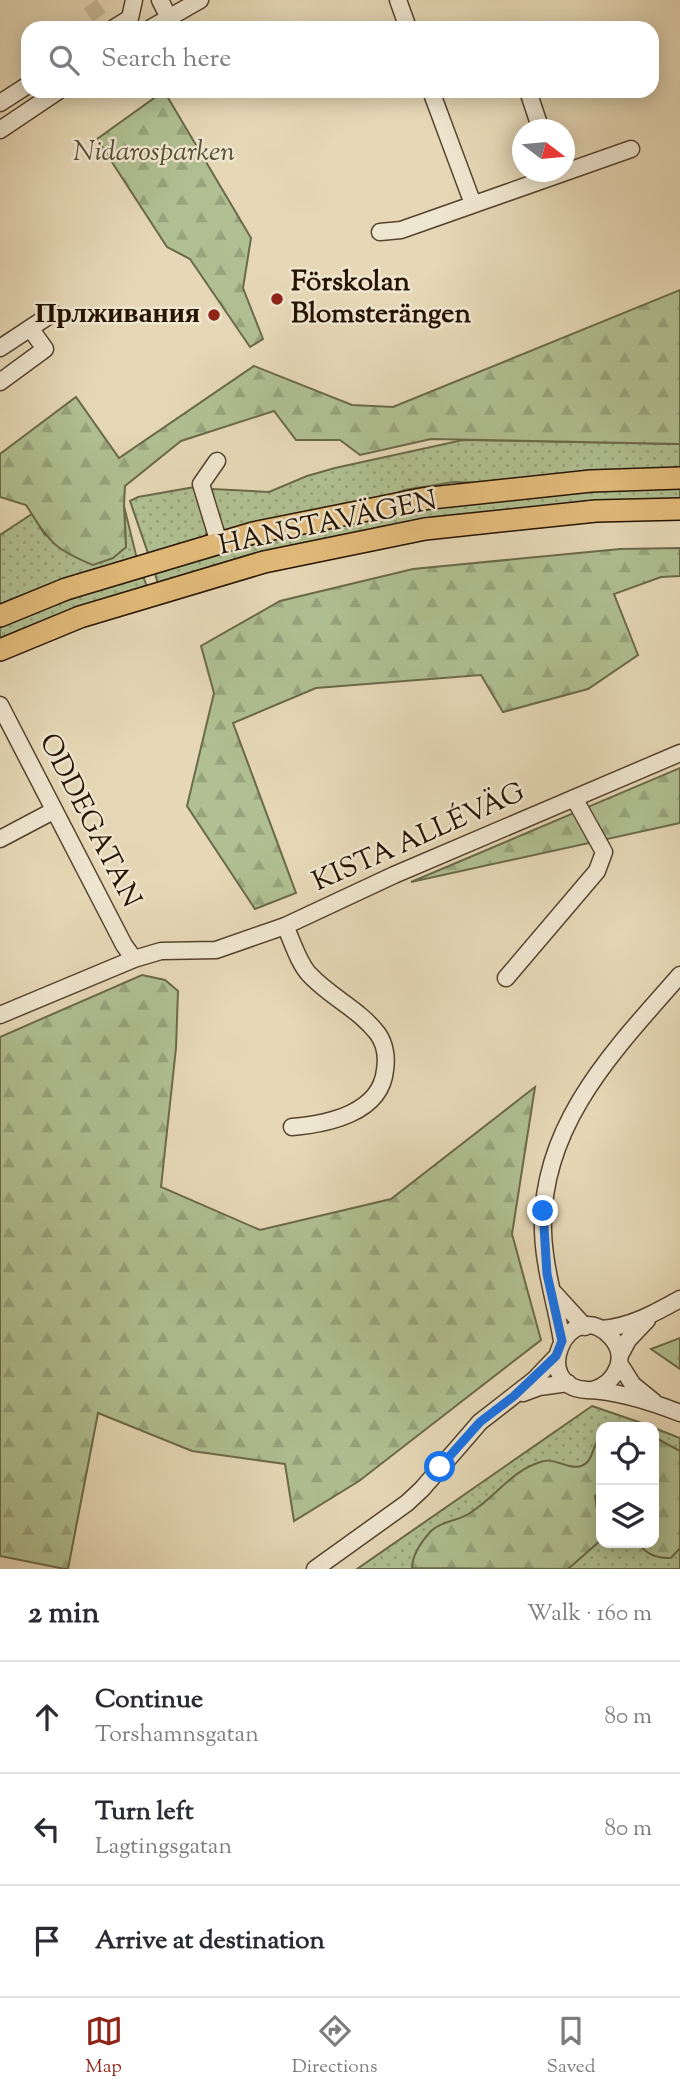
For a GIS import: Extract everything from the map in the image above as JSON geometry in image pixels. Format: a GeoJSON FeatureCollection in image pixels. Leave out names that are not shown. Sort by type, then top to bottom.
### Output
{"type":"FeatureCollection","features":[{"type":"Feature","properties":{"kind":"main road","name":"HANSTAVÄGEN"},"geometry":{"type":"LineString","coordinates":[[0,616],[66,589],[253,533],[422,499],[591,481],[680,478]]}},
{"type":"Feature","properties":{"kind":"main road","name":"HANSTAVÄGEN"},"geometry":{"type":"LineString","coordinates":[[0,650],[80,617],[264,562],[425,529],[596,511],[680,509]]}},
{"type":"Feature","properties":{"kind":"street"},"geometry":{"type":"LineString","coordinates":[[125,21],[130,18],[134,0]]}},
{"type":"Feature","properties":{"kind":"street"},"geometry":{"type":"LineString","coordinates":[[160,0],[168,16]]}},
{"type":"Feature","properties":{"kind":"street"},"geometry":{"type":"LineString","coordinates":[[161,21],[201,0]]}},
{"type":"Feature","properties":{"kind":"street"},"geometry":{"type":"LineString","coordinates":[[398,0],[406,21]]}},
{"type":"Feature","properties":{"kind":"street"},"geometry":{"type":"LineString","coordinates":[[0,103],[21,90]]}},
{"type":"Feature","properties":{"kind":"street"},"geometry":{"type":"LineString","coordinates":[[0,130],[48,98]]}},
{"type":"Feature","properties":{"kind":"street"},"geometry":{"type":"LineString","coordinates":[[434,98],[473,204]]}},
{"type":"Feature","properties":{"kind":"street"},"geometry":{"type":"LineString","coordinates":[[530,98],[537,119]]}},
{"type":"Feature","properties":{"kind":"street"},"geometry":{"type":"LineString","coordinates":[[575,167],[631,149]]}},
{"type":"Feature","properties":{"kind":"street"},"geometry":{"type":"LineString","coordinates":[[380,232],[401,230],[533,182]]}},
{"type":"Feature","properties":{"kind":"street"},"geometry":{"type":"LineString","coordinates":[[0,348],[53,313]]}},
{"type":"Feature","properties":{"kind":"street"},"geometry":{"type":"LineString","coordinates":[[0,382],[45,349],[30,328]]}},
{"type":"Feature","properties":{"kind":"street"},"geometry":{"type":"LineString","coordinates":[[217,461],[201,484],[219,543]]}},
{"type":"Feature","properties":{"kind":"street","name":"ODDEGATAN"},"geometry":{"type":"LineString","coordinates":[[0,705],[53,811],[134,959]]}},
{"type":"Feature","properties":{"kind":"street","name":"KISTA ALLÉVÄG"},"geometry":{"type":"LineString","coordinates":[[0,1015],[134,959],[161,951],[216,950],[285,926],[394,875],[680,753]]}},
{"type":"Feature","properties":{"kind":"street"},"geometry":{"type":"LineString","coordinates":[[506,978],[597,870],[604,852],[574,798]]}},
{"type":"Feature","properties":{"kind":"street"},"geometry":{"type":"LineString","coordinates":[[0,839],[53,811]]}},
{"type":"Feature","properties":{"kind":"street"},"geometry":{"type":"LineString","coordinates":[[285,926],[306,972],[362,1016],[379,1036],[386,1062],[384,1078],[375,1096],[363,1109],[312,1125],[292,1127]]}},
{"type":"Feature","properties":{"kind":"street"},"geometry":{"type":"LineString","coordinates":[[680,975],[602,1066],[568,1118],[550,1167],[543,1211],[544,1253],[559,1348],[558,1368],[568,1383],[580,1389],[659,1405],[680,1413]]}},
{"type":"Feature","properties":{"kind":"street"},"geometry":{"type":"LineString","coordinates":[[551,1289],[567,1309],[614,1340],[633,1385],[659,1405]]}},
{"type":"Feature","properties":{"kind":"street"},"geometry":{"type":"LineString","coordinates":[[315,1569],[407,1503],[480,1422],[514,1396],[572,1331],[626,1325],[654,1314],[680,1299]]}},
{"type":"Feature","properties":{"kind":"street"},"geometry":{"type":"LineString","coordinates":[[593,1390],[601,1388],[613,1378],[628,1340],[654,1314]]}},
{"type":"Feature","properties":{"kind":"street"},"geometry":{"type":"LineString","coordinates":[[514,1396],[539,1387],[568,1383]]}},
{"type":"Feature","properties":{"kind":"green space","name":"Nidarosparken"},"geometry":{"type":"Polygon","coordinates":[[[154,98],[168,98],[251,238],[243,288],[263,339],[250,347],[190,259],[167,247],[97,139],[154,98]]]}},
{"type":"Feature","properties":{"kind":"green space"},"geometry":{"type":"Polygon","coordinates":[[[680,290],[680,444],[431,439],[360,455],[340,440],[296,440],[274,411],[181,441],[125,486],[126,547],[113,558],[93,565],[69,554],[53,542],[26,505],[0,497],[0,454],[76,397],[119,458],[254,366],[352,405],[393,407],[680,290]]]}},
{"type":"Feature","properties":{"kind":"green space"},"geometry":{"type":"Polygon","coordinates":[[[463,440],[680,444],[680,470],[491,483],[454,482],[404,490],[385,498],[230,532],[220,528],[210,492],[213,489],[269,492],[335,468],[463,440]]]}},
{"type":"Feature","properties":{"kind":"green space"},"geometry":{"type":"Polygon","coordinates":[[[680,485],[680,501],[630,502],[158,584],[154,570],[272,537],[393,512],[500,498],[680,485]]]}},
{"type":"Feature","properties":{"kind":"green space"},"geometry":{"type":"Polygon","coordinates":[[[195,487],[207,532],[204,538],[149,556],[130,501],[138,497],[195,487]]]}},
{"type":"Feature","properties":{"kind":"green space"},"geometry":{"type":"Polygon","coordinates":[[[124,506],[137,559],[0,609],[0,535],[32,514],[45,535],[126,547],[124,506]]]}},
{"type":"Feature","properties":{"kind":"green space"},"geometry":{"type":"Polygon","coordinates":[[[680,548],[680,576],[661,577],[614,594],[638,655],[588,689],[503,712],[481,675],[316,688],[233,723],[296,893],[255,909],[187,806],[214,693],[201,646],[280,601],[413,569],[620,549],[680,548]]]}},
{"type":"Feature","properties":{"kind":"green space"},"geometry":{"type":"Polygon","coordinates":[[[142,573],[147,587],[0,642],[0,625],[142,573]]]}},
{"type":"Feature","properties":{"kind":"green space"},"geometry":{"type":"Polygon","coordinates":[[[680,768],[680,823],[411,882],[680,768]]]}},
{"type":"Feature","properties":{"kind":"green space"},"geometry":{"type":"Polygon","coordinates":[[[142,975],[165,980],[178,991],[176,1048],[161,1187],[260,1230],[391,1199],[535,1087],[512,1234],[541,1340],[359,1481],[294,1521],[285,1464],[192,1451],[98,1413],[68,1569],[65,1569],[0,1556],[0,1037],[142,975]]]}},
{"type":"Feature","properties":{"kind":"green space"},"geometry":{"type":"Polygon","coordinates":[[[680,1338],[680,1369],[651,1349],[680,1338]]]}},
{"type":"Feature","properties":{"kind":"green space"},"geometry":{"type":"Polygon","coordinates":[[[592,1406],[638,1422],[596,1422],[596,1548],[659,1548],[659,1430],[680,1438],[680,1569],[357,1569],[592,1406]]]}},
{"type":"Feature","properties":{"kind":"green space"},"geometry":{"type":"Polygon","coordinates":[[[659,1440],[680,1451],[680,1548],[671,1558],[652,1555],[643,1548],[659,1548],[659,1440]]]}},
{"type":"Feature","properties":{"kind":"green space"},"geometry":{"type":"Polygon","coordinates":[[[596,1444],[596,1544],[568,1569],[412,1568],[418,1548],[435,1528],[470,1513],[523,1470],[544,1461],[576,1467],[585,1464],[596,1444]]]}},
{"type":"Feature","properties":{"kind":"tunnel"},"geometry":{"type":"LineString","coordinates":[[90,4],[102,21]]}},
{"type":"Feature","properties":{"kind":"place","name":"Förskolan Blomsterängen"},"geometry":{"type":"Point","coordinates":[277,299]}},
{"type":"Feature","properties":{"kind":"place","name":"Прлживания"},"geometry":{"type":"Point","coordinates":[214,315]}},
{"type":"Feature","properties":{"kind":"route"},"geometry":{"type":"LineString","coordinates":[[440,1467],[480,1422],[534,1380],[556,1356],[562,1341],[547,1274],[543,1211]]}}]}
